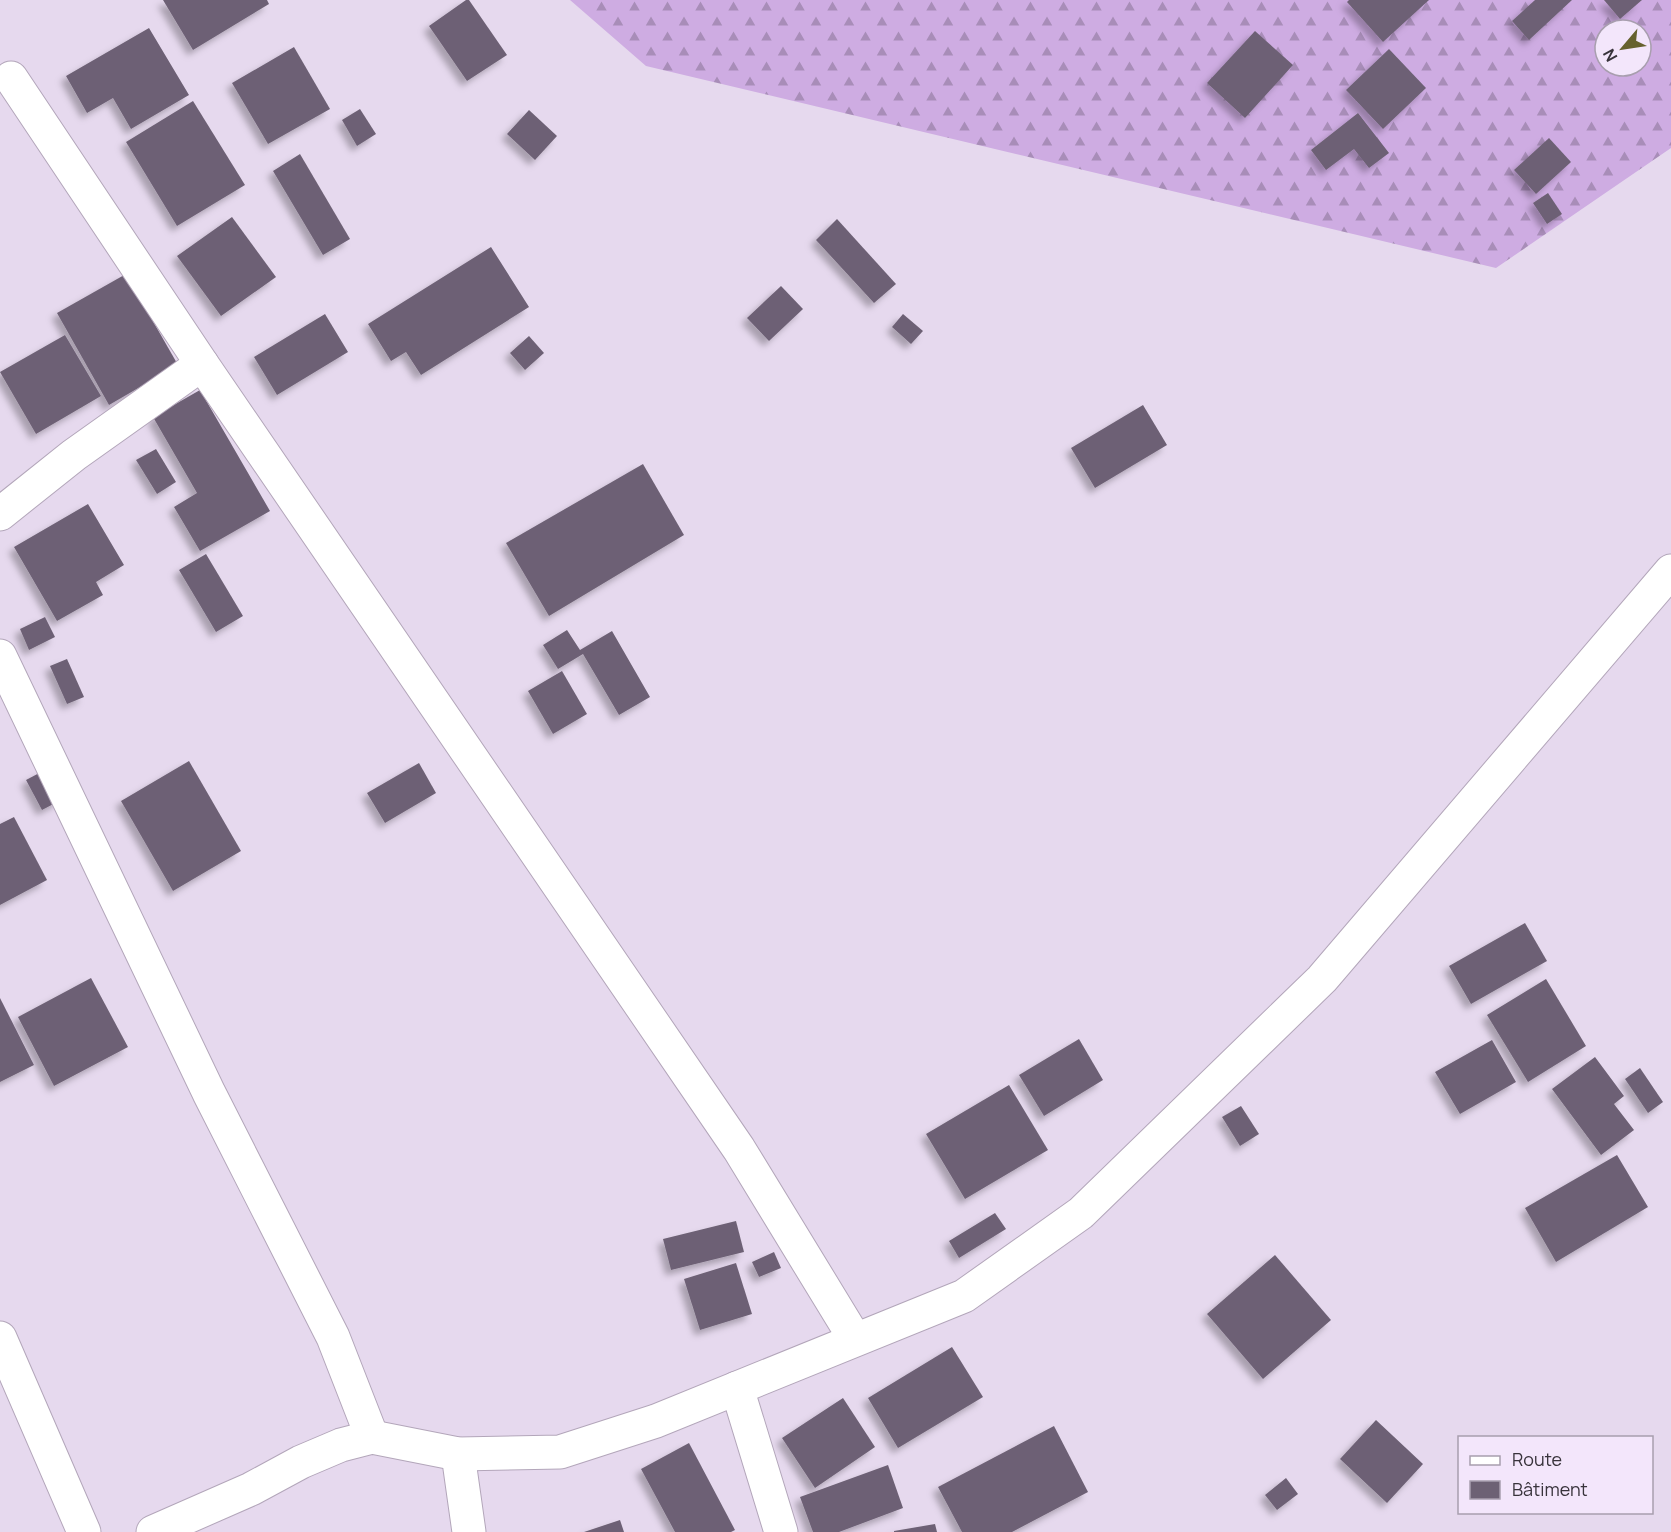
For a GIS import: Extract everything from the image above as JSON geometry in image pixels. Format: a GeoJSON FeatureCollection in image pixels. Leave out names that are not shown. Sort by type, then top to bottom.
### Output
{"type":"FeatureCollection","features":[{"type":"Feature","properties":{"kind":"street"},"geometry":{"type":"LineString","coordinates":[[11,78],[202,364],[739,1149],[855,1339]]}},
{"type":"Feature","properties":{"kind":"street"},"geometry":{"type":"LineString","coordinates":[[0,514],[74,455],[202,364]]}},
{"type":"Feature","properties":{"kind":"street"},"geometry":{"type":"LineString","coordinates":[[153,1532],[189,1525],[301,1462],[341,1445],[372,1437],[458,1454],[560,1452],[656,1421],[964,1296],[1081,1213],[1322,979],[1671,571]]}},
{"type":"Feature","properties":{"kind":"street"},"geometry":{"type":"LineString","coordinates":[[0,656],[209,1094],[333,1337],[372,1437]]}},
{"type":"Feature","properties":{"kind":"street"},"geometry":{"type":"LineString","coordinates":[[0,1338],[84,1532]]}},
{"type":"Feature","properties":{"kind":"street"},"geometry":{"type":"LineString","coordinates":[[738,1388],[781,1532]]}},
{"type":"Feature","properties":{"kind":"street"},"geometry":{"type":"LineString","coordinates":[[458,1454],[469,1532]]}},
{"type":"Feature","properties":{"kind":"green space"},"geometry":{"type":"Polygon","coordinates":[[[570,0],[1671,0],[1671,148],[1496,268],[646,66],[570,0]]]}},
{"type":"Feature","properties":{"kind":"building"},"geometry":{"type":"Polygon","coordinates":[[[163,0],[267,0],[269,4],[193,50],[163,0]]]}},
{"type":"Feature","properties":{"kind":"building"},"geometry":{"type":"Polygon","coordinates":[[[469,0],[507,55],[467,81],[429,26],[469,0]]]}},
{"type":"Feature","properties":{"kind":"building"},"geometry":{"type":"Polygon","coordinates":[[[1349,0],[1429,0],[1383,42],[1347,2],[1349,0]]]}},
{"type":"Feature","properties":{"kind":"building"},"geometry":{"type":"Polygon","coordinates":[[[1535,0],[1572,0],[1529,40],[1512,21],[1535,0]]]}},
{"type":"Feature","properties":{"kind":"building"},"geometry":{"type":"Polygon","coordinates":[[[1604,0],[1642,0],[1621,18],[1604,0]]]}},
{"type":"Feature","properties":{"kind":"building"},"geometry":{"type":"Polygon","coordinates":[[[149,28],[189,95],[131,129],[113,98],[87,113],[66,76],[149,28]]]}},
{"type":"Feature","properties":{"kind":"building"},"geometry":{"type":"Polygon","coordinates":[[[1255,31],[1293,65],[1245,118],[1207,83],[1255,31]]]}},
{"type":"Feature","properties":{"kind":"building"},"geometry":{"type":"Polygon","coordinates":[[[294,47],[330,109],[268,144],[232,83],[294,47]]]}},
{"type":"Feature","properties":{"kind":"building"},"geometry":{"type":"Polygon","coordinates":[[[1389,49],[1426,88],[1383,129],[1346,90],[1389,49]]]}},
{"type":"Feature","properties":{"kind":"building"},"geometry":{"type":"Polygon","coordinates":[[[193,101],[245,185],[177,226],[126,142],[193,101]]]}},
{"type":"Feature","properties":{"kind":"building"},"geometry":{"type":"Polygon","coordinates":[[[360,109],[376,134],[357,146],[342,120],[360,109]]]}},
{"type":"Feature","properties":{"kind":"building"},"geometry":{"type":"Polygon","coordinates":[[[529,110],[557,136],[535,160],[507,134],[529,110]]]}},
{"type":"Feature","properties":{"kind":"building"},"geometry":{"type":"Polygon","coordinates":[[[1358,113],[1389,153],[1369,168],[1354,149],[1326,170],[1311,150],[1358,113]]]}},
{"type":"Feature","properties":{"kind":"building"},"geometry":{"type":"Polygon","coordinates":[[[1549,138],[1571,162],[1536,194],[1514,170],[1549,138]]]}},
{"type":"Feature","properties":{"kind":"building"},"geometry":{"type":"Polygon","coordinates":[[[300,154],[350,239],[323,255],[273,171],[300,154]]]}},
{"type":"Feature","properties":{"kind":"building"},"geometry":{"type":"Polygon","coordinates":[[[1548,193],[1562,214],[1547,224],[1533,203],[1548,193]]]}},
{"type":"Feature","properties":{"kind":"building"},"geometry":{"type":"Polygon","coordinates":[[[232,217],[276,277],[221,316],[177,256],[232,217]]]}},
{"type":"Feature","properties":{"kind":"building"},"geometry":{"type":"Polygon","coordinates":[[[837,219],[896,284],[874,303],[816,240],[837,219]]]}},
{"type":"Feature","properties":{"kind":"building"},"geometry":{"type":"Polygon","coordinates":[[[491,247],[529,307],[421,375],[406,352],[391,361],[368,324],[491,247]]]}},
{"type":"Feature","properties":{"kind":"building"},"geometry":{"type":"Polygon","coordinates":[[[126,274],[178,365],[109,405],[57,313],[126,274]]]}},
{"type":"Feature","properties":{"kind":"building"},"geometry":{"type":"Polygon","coordinates":[[[781,286],[803,309],[769,341],[747,318],[781,286]]]}},
{"type":"Feature","properties":{"kind":"building"},"geometry":{"type":"Polygon","coordinates":[[[325,314],[348,352],[277,395],[254,357],[325,314]]]}},
{"type":"Feature","properties":{"kind":"building"},"geometry":{"type":"Polygon","coordinates":[[[903,314],[923,331],[911,344],[892,327],[903,314]]]}},
{"type":"Feature","properties":{"kind":"building"},"geometry":{"type":"Polygon","coordinates":[[[65,335],[101,396],[36,434],[0,372],[65,335]]]}},
{"type":"Feature","properties":{"kind":"building"},"geometry":{"type":"Polygon","coordinates":[[[529,336],[544,353],[525,370],[510,353],[529,336]]]}},
{"type":"Feature","properties":{"kind":"building"},"geometry":{"type":"Polygon","coordinates":[[[200,390],[270,511],[200,551],[174,507],[197,493],[153,417],[200,390]]]}},
{"type":"Feature","properties":{"kind":"building"},"geometry":{"type":"Polygon","coordinates":[[[1143,405],[1167,445],[1095,488],[1071,448],[1143,405]]]}},
{"type":"Feature","properties":{"kind":"building"},"geometry":{"type":"Polygon","coordinates":[[[156,449],[176,482],[157,494],[136,460],[156,449]]]}},
{"type":"Feature","properties":{"kind":"building"},"geometry":{"type":"Polygon","coordinates":[[[643,464],[684,535],[549,616],[506,543],[643,464]]]}},
{"type":"Feature","properties":{"kind":"building"},"geometry":{"type":"Polygon","coordinates":[[[88,504],[124,565],[96,582],[103,595],[57,621],[14,547],[88,504]]]}},
{"type":"Feature","properties":{"kind":"building"},"geometry":{"type":"Polygon","coordinates":[[[206,554],[243,616],[216,632],[179,570],[206,554]]]}},
{"type":"Feature","properties":{"kind":"building"},"geometry":{"type":"Polygon","coordinates":[[[45,617],[55,637],[29,650],[20,629],[45,617]]]}},
{"type":"Feature","properties":{"kind":"building"},"geometry":{"type":"Polygon","coordinates":[[[567,630],[580,650],[612,631],[650,697],[619,715],[583,654],[558,669],[543,645],[567,630]]]}},
{"type":"Feature","properties":{"kind":"building"},"geometry":{"type":"Polygon","coordinates":[[[67,659],[84,697],[67,704],[50,666],[67,659]]]}},
{"type":"Feature","properties":{"kind":"building"},"geometry":{"type":"Polygon","coordinates":[[[562,671],[587,714],[553,734],[528,691],[562,671]]]}},
{"type":"Feature","properties":{"kind":"building"},"geometry":{"type":"Polygon","coordinates":[[[189,761],[241,851],[173,891],[121,801],[189,761]]]}},
{"type":"Feature","properties":{"kind":"building"},"geometry":{"type":"Polygon","coordinates":[[[419,763],[436,793],[385,823],[367,793],[419,763]]]}},
{"type":"Feature","properties":{"kind":"building"},"geometry":{"type":"Polygon","coordinates":[[[45,770],[61,800],[42,810],[26,780],[45,770]]]}},
{"type":"Feature","properties":{"kind":"building"},"geometry":{"type":"Polygon","coordinates":[[[14,817],[47,880],[0,905],[0,824],[14,817]]]}},
{"type":"Feature","properties":{"kind":"building"},"geometry":{"type":"Polygon","coordinates":[[[1525,923],[1547,961],[1471,1004],[1449,966],[1525,923]]]}},
{"type":"Feature","properties":{"kind":"building"},"geometry":{"type":"Polygon","coordinates":[[[91,978],[128,1047],[54,1086],[18,1017],[91,978]]]}},
{"type":"Feature","properties":{"kind":"building"},"geometry":{"type":"Polygon","coordinates":[[[1546,979],[1586,1046],[1528,1082],[1487,1015],[1546,979]]]}},
{"type":"Feature","properties":{"kind":"building"},"geometry":{"type":"Polygon","coordinates":[[[0,998],[34,1065],[0,1082],[0,998]]]}},
{"type":"Feature","properties":{"kind":"building"},"geometry":{"type":"Polygon","coordinates":[[[1079,1039],[1103,1080],[1044,1116],[1019,1075],[1079,1039]]]}},
{"type":"Feature","properties":{"kind":"building"},"geometry":{"type":"Polygon","coordinates":[[[1492,1040],[1516,1082],[1460,1114],[1435,1072],[1492,1040]]]}},
{"type":"Feature","properties":{"kind":"building"},"geometry":{"type":"Polygon","coordinates":[[[1595,1057],[1624,1096],[1614,1104],[1634,1130],[1601,1155],[1552,1089],[1595,1057]]]}},
{"type":"Feature","properties":{"kind":"building"},"geometry":{"type":"Polygon","coordinates":[[[1640,1068],[1663,1102],[1648,1113],[1625,1079],[1640,1068]]]}},
{"type":"Feature","properties":{"kind":"building"},"geometry":{"type":"Polygon","coordinates":[[[1009,1085],[1048,1150],[965,1199],[926,1134],[1009,1085]]]}},
{"type":"Feature","properties":{"kind":"building"},"geometry":{"type":"Polygon","coordinates":[[[1241,1106],[1259,1134],[1240,1146],[1222,1117],[1241,1106]]]}},
{"type":"Feature","properties":{"kind":"building"},"geometry":{"type":"Polygon","coordinates":[[[1617,1155],[1648,1207],[1556,1262],[1525,1208],[1617,1155]]]}},
{"type":"Feature","properties":{"kind":"building"},"geometry":{"type":"Polygon","coordinates":[[[995,1213],[1006,1229],[959,1258],[949,1241],[995,1213]]]}},
{"type":"Feature","properties":{"kind":"building"},"geometry":{"type":"Polygon","coordinates":[[[736,1221],[744,1252],[671,1270],[663,1239],[736,1221]]]}},
{"type":"Feature","properties":{"kind":"building"},"geometry":{"type":"Polygon","coordinates":[[[774,1252],[781,1268],[759,1277],[752,1262],[774,1252]]]}},
{"type":"Feature","properties":{"kind":"building"},"geometry":{"type":"Polygon","coordinates":[[[1275,1255],[1331,1320],[1263,1379],[1207,1314],[1275,1255]]]}},
{"type":"Feature","properties":{"kind":"building"},"geometry":{"type":"Polygon","coordinates":[[[736,1263],[752,1314],[700,1330],[684,1279],[736,1263]]]}},
{"type":"Feature","properties":{"kind":"building"},"geometry":{"type":"Polygon","coordinates":[[[952,1347],[983,1397],[898,1448],[868,1398],[952,1347]]]}},
{"type":"Feature","properties":{"kind":"building"},"geometry":{"type":"Polygon","coordinates":[[[843,1398],[875,1447],[815,1488],[782,1438],[843,1398]]]}},
{"type":"Feature","properties":{"kind":"building"},"geometry":{"type":"Polygon","coordinates":[[[1376,1420],[1423,1464],[1387,1503],[1340,1459],[1376,1420]]]}},
{"type":"Feature","properties":{"kind":"building"},"geometry":{"type":"Polygon","coordinates":[[[1054,1426],[1088,1492],[1012,1532],[962,1532],[938,1487],[1054,1426]]]}},
{"type":"Feature","properties":{"kind":"building"},"geometry":{"type":"Polygon","coordinates":[[[689,1443],[735,1530],[731,1532],[675,1532],[641,1469],[689,1443]]]}},
{"type":"Feature","properties":{"kind":"building"},"geometry":{"type":"Polygon","coordinates":[[[888,1465],[903,1508],[839,1532],[813,1532],[800,1497],[888,1465]]]}},
{"type":"Feature","properties":{"kind":"building"},"geometry":{"type":"Polygon","coordinates":[[[1286,1478],[1298,1494],[1277,1510],[1265,1495],[1286,1478]]]}},
{"type":"Feature","properties":{"kind":"building"},"geometry":{"type":"Polygon","coordinates":[[[620,1520],[624,1532],[584,1532],[620,1520]]]}},
{"type":"Feature","properties":{"kind":"building"},"geometry":{"type":"Polygon","coordinates":[[[935,1524],[937,1532],[894,1532],[894,1531],[935,1524]]]}}]}
